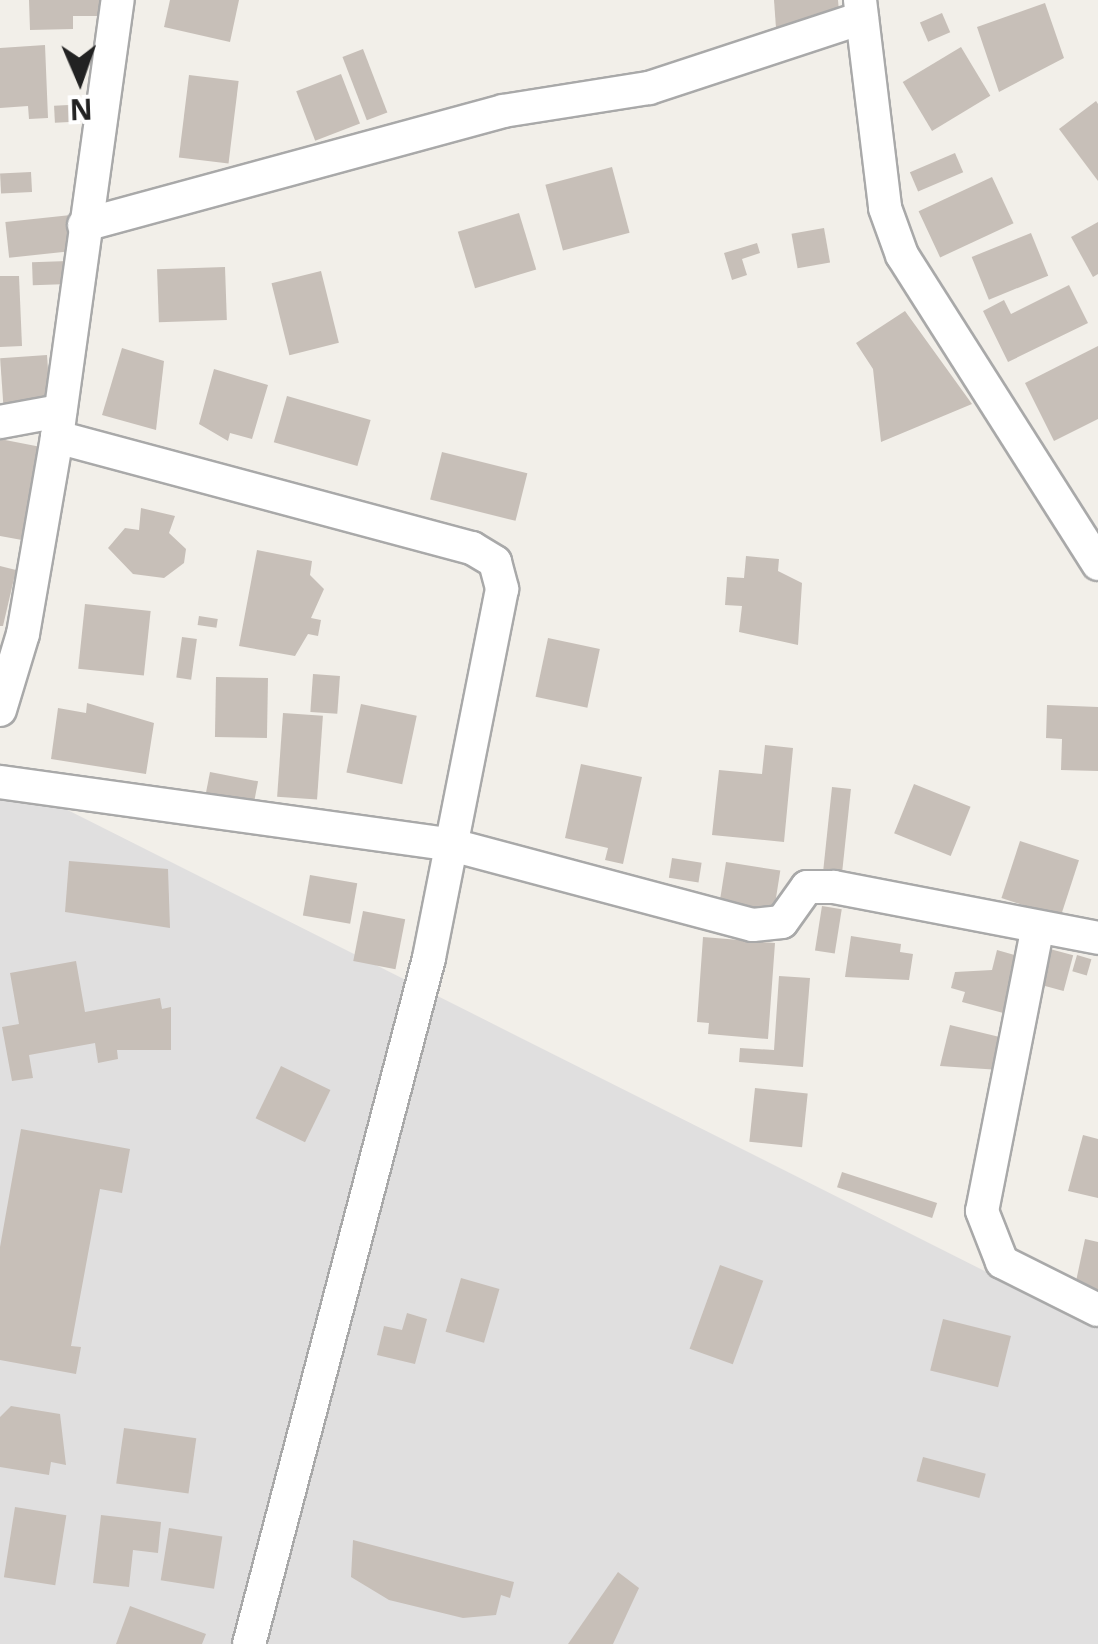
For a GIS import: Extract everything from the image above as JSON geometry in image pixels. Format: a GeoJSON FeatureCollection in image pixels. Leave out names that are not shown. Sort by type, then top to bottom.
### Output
{"type":"FeatureCollection","features":[{"type":"Feature","properties":{"kind":"street"},"geometry":{"type":"LineString","coordinates":[[0,710],[58,424],[118,0]]}},
{"type":"Feature","properties":{"kind":"street"},"geometry":{"type":"LineString","coordinates":[[84,224],[503,111],[649,88],[861,9],[886,208],[902,255],[1098,564]]}},
{"type":"Feature","properties":{"kind":"street"},"geometry":{"type":"LineString","coordinates":[[0,422],[58,424],[495,562],[500,612],[452,845],[250,1644]]}},
{"type":"Feature","properties":{"kind":"street"},"geometry":{"type":"LineString","coordinates":[[0,782],[452,845],[753,925],[782,922],[807,887],[834,887],[1037,931],[1098,938]]}},
{"type":"Feature","properties":{"kind":"street"},"geometry":{"type":"LineString","coordinates":[[1037,931],[982,1211],[1002,1262],[1098,1310]]}},
{"type":"Feature","properties":{"kind":"shaded area"},"geometry":{"type":"Polygon","coordinates":[[[0,776],[1098,1328],[1098,1644],[0,1644],[0,776]]]}},
{"type":"Feature","properties":{"kind":"building"},"geometry":{"type":"Polygon","coordinates":[[[29,0],[105,0],[105,16],[73,16],[73,29],[30,30],[29,0]]]}},
{"type":"Feature","properties":{"kind":"building"},"geometry":{"type":"Polygon","coordinates":[[[170,0],[239,0],[230,42],[164,27],[170,0]]]}},
{"type":"Feature","properties":{"kind":"building"},"geometry":{"type":"Polygon","coordinates":[[[774,0],[838,0],[840,24],[776,28],[774,0]]]}},
{"type":"Feature","properties":{"kind":"building"},"geometry":{"type":"Polygon","coordinates":[[[1045,3],[1064,58],[999,92],[977,27],[1045,3]]]}},
{"type":"Feature","properties":{"kind":"building"},"geometry":{"type":"Polygon","coordinates":[[[942,13],[950,32],[928,42],[920,22],[942,13]]]}},
{"type":"Feature","properties":{"kind":"building"},"geometry":{"type":"Polygon","coordinates":[[[45,45],[48,118],[29,119],[28,106],[0,108],[0,48],[45,45]]]}},
{"type":"Feature","properties":{"kind":"building"},"geometry":{"type":"Polygon","coordinates":[[[961,47],[990,96],[932,131],[903,82],[961,47]]]}},
{"type":"Feature","properties":{"kind":"building"},"geometry":{"type":"Polygon","coordinates":[[[363,49],[387,112],[367,120],[342,57],[363,49]]]}},
{"type":"Feature","properties":{"kind":"building"},"geometry":{"type":"Polygon","coordinates":[[[341,74],[360,123],[315,141],[296,91],[341,74]]]}},
{"type":"Feature","properties":{"kind":"building"},"geometry":{"type":"Polygon","coordinates":[[[189,75],[239,81],[229,163],[179,157],[189,75]]]}},
{"type":"Feature","properties":{"kind":"building"},"geometry":{"type":"Polygon","coordinates":[[[1096,101],[1098,104],[1098,181],[1059,129],[1096,101]]]}},
{"type":"Feature","properties":{"kind":"building"},"geometry":{"type":"Polygon","coordinates":[[[88,104],[89,121],[55,123],[54,106],[88,104]]]}},
{"type":"Feature","properties":{"kind":"building"},"geometry":{"type":"Polygon","coordinates":[[[955,153],[963,172],[918,191],[910,172],[955,153]]]}},
{"type":"Feature","properties":{"kind":"building"},"geometry":{"type":"Polygon","coordinates":[[[612,167],[630,233],[563,251],[545,185],[612,167]]]}},
{"type":"Feature","properties":{"kind":"building"},"geometry":{"type":"Polygon","coordinates":[[[31,172],[32,192],[1,194],[0,174],[31,172]]]}},
{"type":"Feature","properties":{"kind":"building"},"geometry":{"type":"Polygon","coordinates":[[[992,177],[1014,223],[940,257],[919,211],[992,177]]]}},
{"type":"Feature","properties":{"kind":"building"},"geometry":{"type":"Polygon","coordinates":[[[519,213],[536,269],[475,288],[458,232],[519,213]]]}},
{"type":"Feature","properties":{"kind":"building"},"geometry":{"type":"Polygon","coordinates":[[[71,215],[75,251],[9,258],[5,222],[71,215]]]}},
{"type":"Feature","properties":{"kind":"building"},"geometry":{"type":"Polygon","coordinates":[[[1098,222],[1098,274],[1093,277],[1071,237],[1098,222]]]}},
{"type":"Feature","properties":{"kind":"building"},"geometry":{"type":"Polygon","coordinates":[[[824,228],[830,262],[798,268],[792,234],[824,228]]]}},
{"type":"Feature","properties":{"kind":"building"},"geometry":{"type":"Polygon","coordinates":[[[1031,233],[1048,276],[989,300],[972,257],[1031,233]]]}},
{"type":"Feature","properties":{"kind":"building"},"geometry":{"type":"Polygon","coordinates":[[[757,243],[760,253],[742,259],[747,275],[732,280],[724,253],[757,243]]]}},
{"type":"Feature","properties":{"kind":"building"},"geometry":{"type":"Polygon","coordinates":[[[68,261],[69,284],[33,285],[32,262],[68,261]]]}},
{"type":"Feature","properties":{"kind":"building"},"geometry":{"type":"Polygon","coordinates":[[[225,267],[227,320],[159,322],[157,269],[225,267]]]}},
{"type":"Feature","properties":{"kind":"building"},"geometry":{"type":"Polygon","coordinates":[[[321,271],[339,343],[289,355],[272,283],[321,271]]]}},
{"type":"Feature","properties":{"kind":"building"},"geometry":{"type":"Polygon","coordinates":[[[0,276],[19,276],[22,346],[0,347],[0,276]]]}},
{"type":"Feature","properties":{"kind":"building"},"geometry":{"type":"Polygon","coordinates":[[[1069,285],[1088,323],[1008,362],[983,311],[1004,300],[1011,314],[1069,285]]]}},
{"type":"Feature","properties":{"kind":"building"},"geometry":{"type":"Polygon","coordinates":[[[905,311],[972,404],[881,442],[873,369],[856,343],[905,311]]]}},
{"type":"Feature","properties":{"kind":"building"},"geometry":{"type":"Polygon","coordinates":[[[1098,346],[1098,419],[1054,441],[1025,383],[1098,346]]]}},
{"type":"Feature","properties":{"kind":"building"},"geometry":{"type":"Polygon","coordinates":[[[122,348],[164,361],[156,430],[102,415],[122,348]]]}},
{"type":"Feature","properties":{"kind":"building"},"geometry":{"type":"Polygon","coordinates":[[[47,355],[51,406],[4,409],[0,358],[47,355]]]}},
{"type":"Feature","properties":{"kind":"building"},"geometry":{"type":"Polygon","coordinates":[[[214,369],[268,385],[252,439],[230,433],[228,441],[199,424],[214,369]]]}},
{"type":"Feature","properties":{"kind":"building"},"geometry":{"type":"Polygon","coordinates":[[[287,396],[371,420],[357,466],[274,442],[287,396]]]}},
{"type":"Feature","properties":{"kind":"building"},"geometry":{"type":"Polygon","coordinates":[[[0,439],[41,447],[22,540],[0,536],[0,439]]]}},
{"type":"Feature","properties":{"kind":"building"},"geometry":{"type":"Polygon","coordinates":[[[442,452],[527,473],[516,521],[430,500],[442,452]]]}},
{"type":"Feature","properties":{"kind":"building"},"geometry":{"type":"Polygon","coordinates":[[[141,508],[175,516],[169,533],[186,549],[184,563],[164,578],[133,574],[108,548],[125,528],[139,530],[141,508]]]}},
{"type":"Feature","properties":{"kind":"building"},"geometry":{"type":"Polygon","coordinates":[[[257,550],[312,561],[310,575],[324,589],[311,618],[321,620],[318,636],[308,634],[295,656],[239,646],[257,550]]]}},
{"type":"Feature","properties":{"kind":"building"},"geometry":{"type":"Polygon","coordinates":[[[746,556],[779,559],[778,571],[802,583],[798,645],[739,632],[742,606],[725,605],[727,577],[744,578],[746,556]]]}},
{"type":"Feature","properties":{"kind":"building"},"geometry":{"type":"Polygon","coordinates":[[[0,566],[16,570],[3,626],[0,626],[0,566]]]}},
{"type":"Feature","properties":{"kind":"building"},"geometry":{"type":"Polygon","coordinates":[[[85,604],[151,611],[144,676],[78,669],[85,604]]]}},
{"type":"Feature","properties":{"kind":"building"},"geometry":{"type":"Polygon","coordinates":[[[199,616],[218,619],[216,628],[198,625],[199,616]]]}},
{"type":"Feature","properties":{"kind":"building"},"geometry":{"type":"Polygon","coordinates":[[[182,637],[197,639],[191,680],[176,678],[182,637]]]}},
{"type":"Feature","properties":{"kind":"building"},"geometry":{"type":"Polygon","coordinates":[[[548,638],[600,649],[587,708],[536,697],[548,638]]]}},
{"type":"Feature","properties":{"kind":"building"},"geometry":{"type":"Polygon","coordinates":[[[313,674],[340,676],[337,714],[310,712],[313,674]]]}},
{"type":"Feature","properties":{"kind":"building"},"geometry":{"type":"Polygon","coordinates":[[[216,677],[268,678],[267,738],[215,737],[216,677]]]}},
{"type":"Feature","properties":{"kind":"building"},"geometry":{"type":"Polygon","coordinates":[[[87,703],[154,723],[146,774],[51,759],[58,708],[86,713],[87,703]]]}},
{"type":"Feature","properties":{"kind":"building"},"geometry":{"type":"Polygon","coordinates":[[[361,704],[417,716],[402,784],[346,772],[361,704]]]}},
{"type":"Feature","properties":{"kind":"building"},"geometry":{"type":"Polygon","coordinates":[[[1047,705],[1098,707],[1098,771],[1061,770],[1062,739],[1046,738],[1047,705]]]}},
{"type":"Feature","properties":{"kind":"building"},"geometry":{"type":"Polygon","coordinates":[[[283,713],[323,716],[317,800],[277,797],[283,713]]]}},
{"type":"Feature","properties":{"kind":"building"},"geometry":{"type":"Polygon","coordinates":[[[765,745],[793,748],[784,842],[712,835],[719,770],[762,774],[765,745]]]}},
{"type":"Feature","properties":{"kind":"building"},"geometry":{"type":"Polygon","coordinates":[[[581,764],[642,777],[623,864],[605,860],[608,848],[565,838],[581,764]]]}},
{"type":"Feature","properties":{"kind":"building"},"geometry":{"type":"Polygon","coordinates":[[[210,772],[258,781],[253,809],[205,799],[210,772]]]}},
{"type":"Feature","properties":{"kind":"building"},"geometry":{"type":"Polygon","coordinates":[[[914,784],[971,807],[951,856],[894,833],[914,784]]]}},
{"type":"Feature","properties":{"kind":"building"},"geometry":{"type":"Polygon","coordinates":[[[832,787],[851,789],[842,874],[823,872],[832,787]]]}},
{"type":"Feature","properties":{"kind":"building"},"geometry":{"type":"Polygon","coordinates":[[[1020,841],[1079,860],[1060,917],[1001,898],[1020,841]]]}},
{"type":"Feature","properties":{"kind":"building"},"geometry":{"type":"Polygon","coordinates":[[[672,858],[702,863],[699,882],[669,878],[672,858]]]}},
{"type":"Feature","properties":{"kind":"building"},"geometry":{"type":"Polygon","coordinates":[[[69,861],[168,869],[170,928],[65,912],[69,861]]]}},
{"type":"Feature","properties":{"kind":"building"},"geometry":{"type":"Polygon","coordinates":[[[726,862],[780,871],[773,917],[719,908],[726,862]]]}},
{"type":"Feature","properties":{"kind":"building"},"geometry":{"type":"Polygon","coordinates":[[[310,875],[357,883],[350,924],[303,915],[310,875]]]}},
{"type":"Feature","properties":{"kind":"building"},"geometry":{"type":"Polygon","coordinates":[[[822,906],[842,909],[835,954],[815,950],[822,906]]]}},
{"type":"Feature","properties":{"kind":"building"},"geometry":{"type":"Polygon","coordinates":[[[363,911],[405,919],[395,969],[353,961],[363,911]]]}},
{"type":"Feature","properties":{"kind":"building"},"geometry":{"type":"Polygon","coordinates":[[[851,936],[901,944],[900,952],[913,954],[909,980],[845,977],[851,936]]]}},
{"type":"Feature","properties":{"kind":"building"},"geometry":{"type":"Polygon","coordinates":[[[703,937],[775,943],[768,1039],[708,1034],[709,1023],[697,1022],[703,937]]]}},
{"type":"Feature","properties":{"kind":"building"},"geometry":{"type":"Polygon","coordinates":[[[1050,949],[1073,955],[1064,991],[1040,985],[1050,949]]]}},
{"type":"Feature","properties":{"kind":"building"},"geometry":{"type":"Polygon","coordinates":[[[997,950],[1022,957],[1007,1014],[962,1002],[965,992],[951,988],[955,972],[992,970],[997,950]]]}},
{"type":"Feature","properties":{"kind":"building"},"geometry":{"type":"Polygon","coordinates":[[[1077,955],[1091,959],[1087,975],[1072,971],[1077,955]]]}},
{"type":"Feature","properties":{"kind":"building"},"geometry":{"type":"Polygon","coordinates":[[[76,961],[85,1012],[160,998],[162,1009],[171,1007],[171,1050],[117,1050],[118,1059],[98,1063],[95,1043],[29,1055],[33,1078],[12,1081],[2,1027],[19,1024],[10,973],[76,961]]]}},
{"type":"Feature","properties":{"kind":"building"},"geometry":{"type":"Polygon","coordinates":[[[779,976],[810,978],[803,1067],[739,1062],[740,1048],[774,1050],[779,976]]]}},
{"type":"Feature","properties":{"kind":"building"},"geometry":{"type":"Polygon","coordinates":[[[950,1025],[1008,1039],[1000,1070],[940,1066],[950,1025]]]}},
{"type":"Feature","properties":{"kind":"building"},"geometry":{"type":"Polygon","coordinates":[[[281,1066],[330,1090],[305,1142],[256,1118],[281,1066]]]}},
{"type":"Feature","properties":{"kind":"building"},"geometry":{"type":"Polygon","coordinates":[[[755,1088],[808,1094],[802,1147],[749,1142],[755,1088]]]}},
{"type":"Feature","properties":{"kind":"building"},"geometry":{"type":"Polygon","coordinates":[[[21,1129],[130,1149],[122,1193],[100,1189],[71,1346],[81,1347],[76,1374],[0,1360],[0,1247],[21,1129]]]}},
{"type":"Feature","properties":{"kind":"building"},"geometry":{"type":"Polygon","coordinates":[[[1083,1135],[1098,1139],[1098,1198],[1068,1191],[1083,1135]]]}},
{"type":"Feature","properties":{"kind":"building"},"geometry":{"type":"Polygon","coordinates":[[[842,1172],[937,1203],[932,1218],[837,1187],[842,1172]]]}},
{"type":"Feature","properties":{"kind":"building"},"geometry":{"type":"Polygon","coordinates":[[[1085,1239],[1098,1242],[1098,1291],[1075,1286],[1085,1239]]]}},
{"type":"Feature","properties":{"kind":"building"},"geometry":{"type":"Polygon","coordinates":[[[720,1265],[763,1281],[733,1364],[690,1349],[720,1265]]]}},
{"type":"Feature","properties":{"kind":"building"},"geometry":{"type":"Polygon","coordinates":[[[461,1278],[499,1289],[484,1343],[446,1332],[461,1278]]]}},
{"type":"Feature","properties":{"kind":"building"},"geometry":{"type":"Polygon","coordinates":[[[407,1313],[427,1319],[415,1364],[377,1355],[384,1326],[402,1330],[407,1313]]]}},
{"type":"Feature","properties":{"kind":"building"},"geometry":{"type":"Polygon","coordinates":[[[943,1319],[1011,1336],[998,1387],[930,1370],[943,1319]]]}},
{"type":"Feature","properties":{"kind":"building"},"geometry":{"type":"Polygon","coordinates":[[[11,1406],[60,1414],[66,1465],[51,1462],[49,1475],[0,1467],[0,1417],[11,1406]]]}},
{"type":"Feature","properties":{"kind":"building"},"geometry":{"type":"Polygon","coordinates":[[[124,1428],[196,1438],[188,1494],[116,1483],[124,1428]]]}},
{"type":"Feature","properties":{"kind":"building"},"geometry":{"type":"Polygon","coordinates":[[[923,1457],[986,1474],[979,1498],[917,1481],[923,1457]]]}},
{"type":"Feature","properties":{"kind":"building"},"geometry":{"type":"Polygon","coordinates":[[[15,1507],[66,1515],[55,1585],[4,1577],[15,1507]]]}},
{"type":"Feature","properties":{"kind":"building"},"geometry":{"type":"Polygon","coordinates":[[[101,1515],[161,1522],[158,1553],[133,1550],[129,1587],[93,1583],[101,1515]]]}},
{"type":"Feature","properties":{"kind":"building"},"geometry":{"type":"Polygon","coordinates":[[[169,1528],[222,1536],[214,1589],[161,1580],[169,1528]]]}},
{"type":"Feature","properties":{"kind":"building"},"geometry":{"type":"Polygon","coordinates":[[[353,1540],[514,1582],[510,1598],[501,1595],[496,1615],[463,1618],[389,1600],[351,1577],[353,1540]]]}},
{"type":"Feature","properties":{"kind":"building"},"geometry":{"type":"Polygon","coordinates":[[[618,1572],[639,1588],[613,1644],[568,1644],[618,1572]]]}},
{"type":"Feature","properties":{"kind":"building"},"geometry":{"type":"Polygon","coordinates":[[[130,1606],[206,1634],[202,1644],[116,1644],[130,1606]]]}}]}
